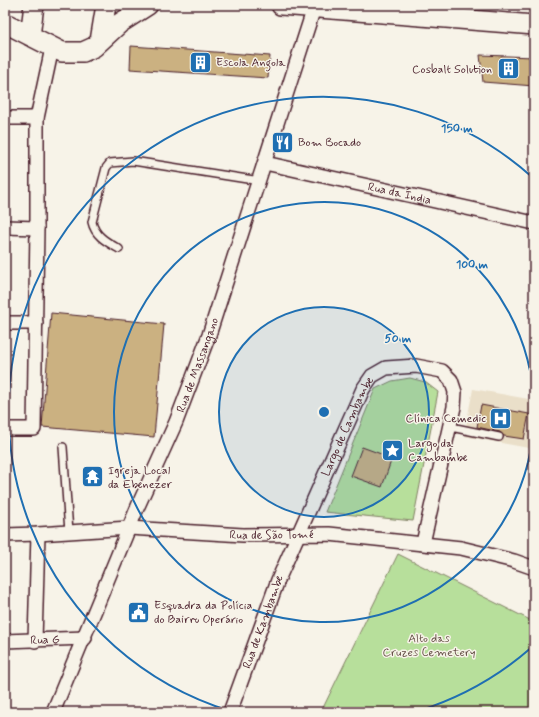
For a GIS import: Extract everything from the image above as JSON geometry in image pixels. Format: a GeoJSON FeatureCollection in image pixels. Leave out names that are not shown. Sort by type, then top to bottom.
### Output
{"type":"FeatureCollection","features":[{"type":"Feature","properties":{"kind":"main road"},"geometry":{"type":"LineString","coordinates":[[30,36],[34,5]]}},
{"type":"Feature","properties":{"kind":"main road"},"geometry":{"type":"LineString","coordinates":[[100,41],[106,5]]}},
{"type":"Feature","properties":{"kind":"main road"},"geometry":{"type":"LineString","coordinates":[[5,23],[62,52],[83,52],[100,41],[120,23],[148,5]]}},
{"type":"Feature","properties":{"kind":"main road"},"geometry":{"type":"LineString","coordinates":[[281,5],[534,25]]}},
{"type":"Feature","properties":{"kind":"street","name":"Rua de Massangano"},"geometry":{"type":"LineString","coordinates":[[53,712],[85,638],[129,528],[176,422],[209,335],[260,181],[314,8]]}},
{"type":"Feature","properties":{"kind":"street"},"geometry":{"type":"LineString","coordinates":[[5,429],[34,429],[37,118],[52,48]]}},
{"type":"Feature","properties":{"kind":"street"},"geometry":{"type":"LineString","coordinates":[[5,118],[37,118]]}},
{"type":"Feature","properties":{"kind":"street","name":"Rua da Índia"},"geometry":{"type":"LineString","coordinates":[[265,163],[534,223]]}},
{"type":"Feature","properties":{"kind":"street"},"geometry":{"type":"LineString","coordinates":[[5,227],[37,228]]}},
{"type":"Feature","properties":{"kind":"street"},"geometry":{"type":"LineString","coordinates":[[5,323],[36,323]]}},
{"type":"Feature","properties":{"kind":"street","name":"Largo de Cambambe"},"geometry":{"type":"LineString","coordinates":[[300,533],[363,389],[372,376],[386,368],[416,366],[442,371],[451,380],[455,392],[451,427],[423,543]]}},
{"type":"Feature","properties":{"kind":"street","name":"Rua de São Tomé"},"geometry":{"type":"LineString","coordinates":[[5,534],[38,534],[129,528],[243,535],[300,533],[329,534],[461,548],[514,561],[534,568]]}},
{"type":"Feature","properties":{"kind":"street","name":"Rua de Kambambe"},"geometry":{"type":"LineString","coordinates":[[230,712],[278,580],[300,533]]}},
{"type":"Feature","properties":{"kind":"street"},"geometry":{"type":"LineString","coordinates":[[35,641],[38,534]]}},
{"type":"Feature","properties":{"kind":"street","name":"Rua G"},"geometry":{"type":"LineString","coordinates":[[5,641],[85,638]]}},
{"type":"Feature","properties":{"kind":"lane"},"geometry":{"type":"LineString","coordinates":[[119,249],[99,236],[94,230],[92,222],[106,168],[110,163],[133,161],[260,181]]}},
{"type":"Feature","properties":{"kind":"lane"},"geometry":{"type":"LineString","coordinates":[[451,427],[499,437]]}},
{"type":"Feature","properties":{"kind":"lane"},"geometry":{"type":"LineString","coordinates":[[63,447],[69,532]]}},
{"type":"Feature","properties":{"kind":"shaded area","name":"Clínica Cemedic"},"geometry":{"type":"Polygon","coordinates":[[[473,389],[534,400],[534,449],[464,436],[473,389]]]}},
{"type":"Feature","properties":{"kind":"green space"},"geometry":{"type":"Polygon","coordinates":[[[410,378],[425,382],[438,392],[413,521],[325,512],[375,389],[392,381],[410,378]]]}},
{"type":"Feature","properties":{"kind":"green space","name":"Alto das Cruzes Cemetery"},"geometry":{"type":"Polygon","coordinates":[[[398,554],[534,622],[534,712],[321,712],[398,554]]]}},
{"type":"Feature","properties":{"kind":"building","name":"Escola Angola"},"geometry":{"type":"Polygon","coordinates":[[[131,46],[270,56],[268,78],[130,69],[131,46]]]}},
{"type":"Feature","properties":{"kind":"building","name":"Cosbalt Solution"},"geometry":{"type":"Polygon","coordinates":[[[480,55],[534,57],[534,86],[483,82],[480,55]]]}},
{"type":"Feature","properties":{"kind":"building"},"geometry":{"type":"Polygon","coordinates":[[[51,313],[164,324],[154,437],[42,427],[51,313]]]}},
{"type":"Feature","properties":{"kind":"building"},"geometry":{"type":"Polygon","coordinates":[[[481,405],[529,414],[524,439],[504,436],[500,432],[477,427],[481,405]]]}},
{"type":"Feature","properties":{"kind":"building"},"geometry":{"type":"Polygon","coordinates":[[[362,447],[392,458],[382,487],[351,476],[362,447]]]}},
{"type":"Feature","properties":{"kind":"place","name":"Escola Angola"},"geometry":{"type":"Point","coordinates":[200,62]}},
{"type":"Feature","properties":{"kind":"place","name":"Cosbalt Solution"},"geometry":{"type":"Point","coordinates":[508,69]}},
{"type":"Feature","properties":{"kind":"place","name":"Bom Bocado"},"geometry":{"type":"Point","coordinates":[283,142]}},
{"type":"Feature","properties":{"kind":"place","name":"Clínica Cemedic"},"geometry":{"type":"Point","coordinates":[501,418]}},
{"type":"Feature","properties":{"kind":"place","name":"Largo da Cambambe"},"geometry":{"type":"Point","coordinates":[392,450]}},
{"type":"Feature","properties":{"kind":"place","name":"Igreja Local da Ebenezer"},"geometry":{"type":"Point","coordinates":[92,477]}},
{"type":"Feature","properties":{"kind":"place","name":"Esquadra da Polícia do Bairro Operário"},"geometry":{"type":"Point","coordinates":[139,612]}}]}
